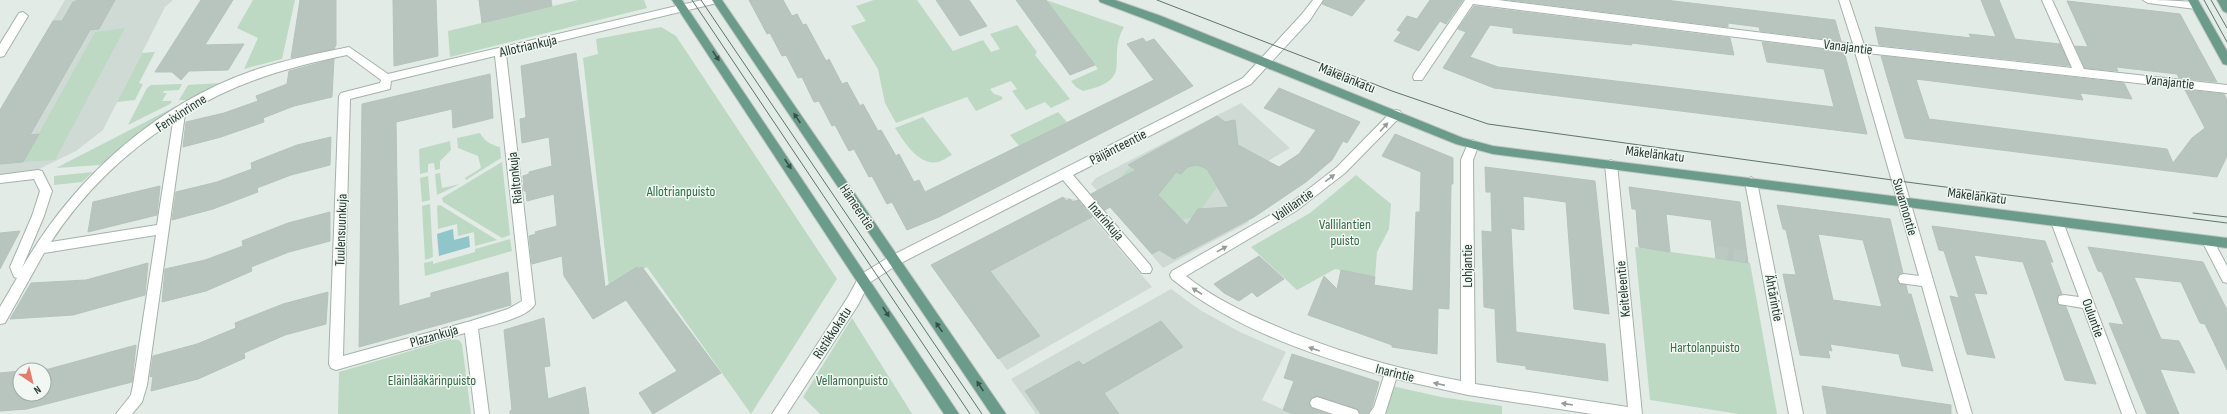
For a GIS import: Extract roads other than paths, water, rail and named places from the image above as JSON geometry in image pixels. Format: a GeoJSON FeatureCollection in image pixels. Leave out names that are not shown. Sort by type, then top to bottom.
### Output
{"type":"FeatureCollection","features":[{"type":"Feature","properties":{"kind":"main road","name":"Hämeentie"},"geometry":{"type":"LineString","coordinates":[[717,0],[893,261],[999,414]]}},
{"type":"Feature","properties":{"kind":"main road","name":"Mäkelänkatu"},"geometry":{"type":"LineString","coordinates":[[1104,0],[1473,144],[1493,150],[2227,243]]}},
{"type":"Feature","properties":{"kind":"main road"},"geometry":{"type":"LineString","coordinates":[[2222,0],[2227,9]]}},
{"type":"Feature","properties":{"kind":"main road"},"geometry":{"type":"LineString","coordinates":[[2194,3],[2227,61]]}},
{"type":"Feature","properties":{"kind":"main road"},"geometry":{"type":"LineString","coordinates":[[680,4],[864,279],[952,414]]}},
{"type":"Feature","properties":{"kind":"street","name":"Allotriankuja"},"geometry":{"type":"LineString","coordinates":[[386,78],[500,52],[680,4],[717,0]]}},
{"type":"Feature","properties":{"kind":"street","name":"Päijänteentie"},"geometry":{"type":"LineString","coordinates":[[893,261],[1231,90],[1247,80],[1265,62],[1318,0]]}},
{"type":"Feature","properties":{"kind":"street"},"geometry":{"type":"LineString","coordinates":[[1418,77],[1470,0]]}},
{"type":"Feature","properties":{"kind":"street","name":"Vanajantie"},"geometry":{"type":"LineString","coordinates":[[1470,0],[1860,49],[2227,89]]}},
{"type":"Feature","properties":{"kind":"street","name":"Suvannontie"},"geometry":{"type":"LineString","coordinates":[[1844,0],[1860,49],[1965,414]]}},
{"type":"Feature","properties":{"kind":"street"},"geometry":{"type":"LineString","coordinates":[[2048,0],[2080,73]]}},
{"type":"Feature","properties":{"kind":"street"},"geometry":{"type":"LineString","coordinates":[[2148,0],[2194,3]]}},
{"type":"Feature","properties":{"kind":"street"},"geometry":{"type":"LineString","coordinates":[[0,53],[23,16]]}},
{"type":"Feature","properties":{"kind":"street","name":"Fenixinrinne"},"geometry":{"type":"LineString","coordinates":[[0,319],[42,248],[70,207],[107,167],[180,111],[241,80],[286,64],[349,51],[386,78]]}},
{"type":"Feature","properties":{"kind":"street","name":"Rialtonkuja"},"geometry":{"type":"LineString","coordinates":[[500,52],[529,304]]}},
{"type":"Feature","properties":{"kind":"street","name":"Tuulensuunkuja"},"geometry":{"type":"LineString","coordinates":[[336,364],[346,96],[386,86],[386,78]]}},
{"type":"Feature","properties":{"kind":"street"},"geometry":{"type":"LineString","coordinates":[[123,414],[137,398],[140,385],[180,111]]}},
{"type":"Feature","properties":{"kind":"street","name":"Vallilantie"},"geometry":{"type":"LineString","coordinates":[[1176,275],[1292,208],[1341,170],[1396,114]]}},
{"type":"Feature","properties":{"kind":"street","name":"Lohjantie"},"geometry":{"type":"LineString","coordinates":[[1468,389],[1467,160],[1473,144]]}},
{"type":"Feature","properties":{"kind":"street","name":"Keiteleentie"},"geometry":{"type":"LineString","coordinates":[[1611,164],[1634,414]]}},
{"type":"Feature","properties":{"kind":"street"},"geometry":{"type":"LineString","coordinates":[[0,178],[38,174],[46,190],[38,216],[16,267],[18,273],[26,275]]}},
{"type":"Feature","properties":{"kind":"street","name":"Inarinkuja"},"geometry":{"type":"LineString","coordinates":[[1065,174],[1146,269]]}},
{"type":"Feature","properties":{"kind":"street","name":"Ähtärintie"},"geometry":{"type":"LineString","coordinates":[[1751,182],[1796,414]]}},
{"type":"Feature","properties":{"kind":"street","name":"Ouluntie"},"geometry":{"type":"LineString","coordinates":[[2057,222],[2129,414]]}},
{"type":"Feature","properties":{"kind":"street"},"geometry":{"type":"LineString","coordinates":[[42,248],[163,229]]}},
{"type":"Feature","properties":{"kind":"street"},"geometry":{"type":"LineString","coordinates":[[2208,241],[2227,278]]}},
{"type":"Feature","properties":{"kind":"street"},"geometry":{"type":"LineString","coordinates":[[864,279],[893,261]]}},
{"type":"Feature","properties":{"kind":"street","name":"Inarintie"},"geometry":{"type":"LineString","coordinates":[[1176,275],[1211,300],[1280,336],[1313,349],[1391,373],[1468,389],[1634,414]]}},
{"type":"Feature","properties":{"kind":"street","name":"Ristikkokatu"},"geometry":{"type":"LineString","coordinates":[[779,414],[853,300],[864,279]]}},
{"type":"Feature","properties":{"kind":"street"},"geometry":{"type":"LineString","coordinates":[[1904,279],[1927,282]]}},
{"type":"Feature","properties":{"kind":"street"},"geometry":{"type":"LineString","coordinates":[[2064,300],[2088,303]]}},
{"type":"Feature","properties":{"kind":"street","name":"Plazankuja"},"geometry":{"type":"LineString","coordinates":[[336,364],[471,326],[512,313],[529,304]]}},
{"type":"Feature","properties":{"kind":"street"},"geometry":{"type":"LineString","coordinates":[[471,326],[482,414]]}},
{"type":"Feature","properties":{"kind":"street"},"geometry":{"type":"LineString","coordinates":[[1376,414],[1380,411],[1391,373]]}},
{"type":"Feature","properties":{"kind":"street"},"geometry":{"type":"LineString","coordinates":[[1317,403],[1352,414]]}},
{"type":"Feature","properties":{"kind":"water"},"geometry":{"type":"Polygon","coordinates":[[[453,229],[454,240],[469,236],[470,247],[439,256],[437,234],[453,229]]]}},
{"type":"Feature","properties":{"kind":"tunnel"},"geometry":{"type":"LineString","coordinates":[[1716,252],[1747,257]]}},
{"type":"Feature","properties":{"kind":"tram line"},"geometry":{"type":"LineString","coordinates":[[692,0],[970,414]]}},
{"type":"Feature","properties":{"kind":"tram line"},"geometry":{"type":"LineString","coordinates":[[701,0],[982,414]]}},
{"type":"Feature","properties":{"kind":"tram line"},"geometry":{"type":"LineString","coordinates":[[1157,0],[1392,91],[1488,124],[1914,183],[2227,223]]}},
{"type":"Feature","properties":{"kind":"tram line"},"geometry":{"type":"LineString","coordinates":[[2204,0],[2227,42]]}},
{"type":"Feature","properties":{"kind":"tram line"},"geometry":{"type":"LineString","coordinates":[[2211,0],[2227,28]]}},
{"type":"Feature","properties":{"kind":"tram line"},"geometry":{"type":"LineString","coordinates":[[2193,213],[2227,217]]}},
{"type":"Feature","properties":{"kind":"park label","name":"Allotrianpuisto"},"geometry":{"type":"Point","coordinates":[681,191]}},
{"type":"Feature","properties":{"kind":"park label","name":"Vallilantien puisto"},"geometry":{"type":"Point","coordinates":[1345,232]}},
{"type":"Feature","properties":{"kind":"park label","name":"Hartolanpuisto"},"geometry":{"type":"Point","coordinates":[1705,347]}},
{"type":"Feature","properties":{"kind":"park label","name":"Eläinlääkärinpuisto"},"geometry":{"type":"Point","coordinates":[432,380]}},
{"type":"Feature","properties":{"kind":"park label","name":"Vellamonpuisto"},"geometry":{"type":"Point","coordinates":[852,380]}}]}
